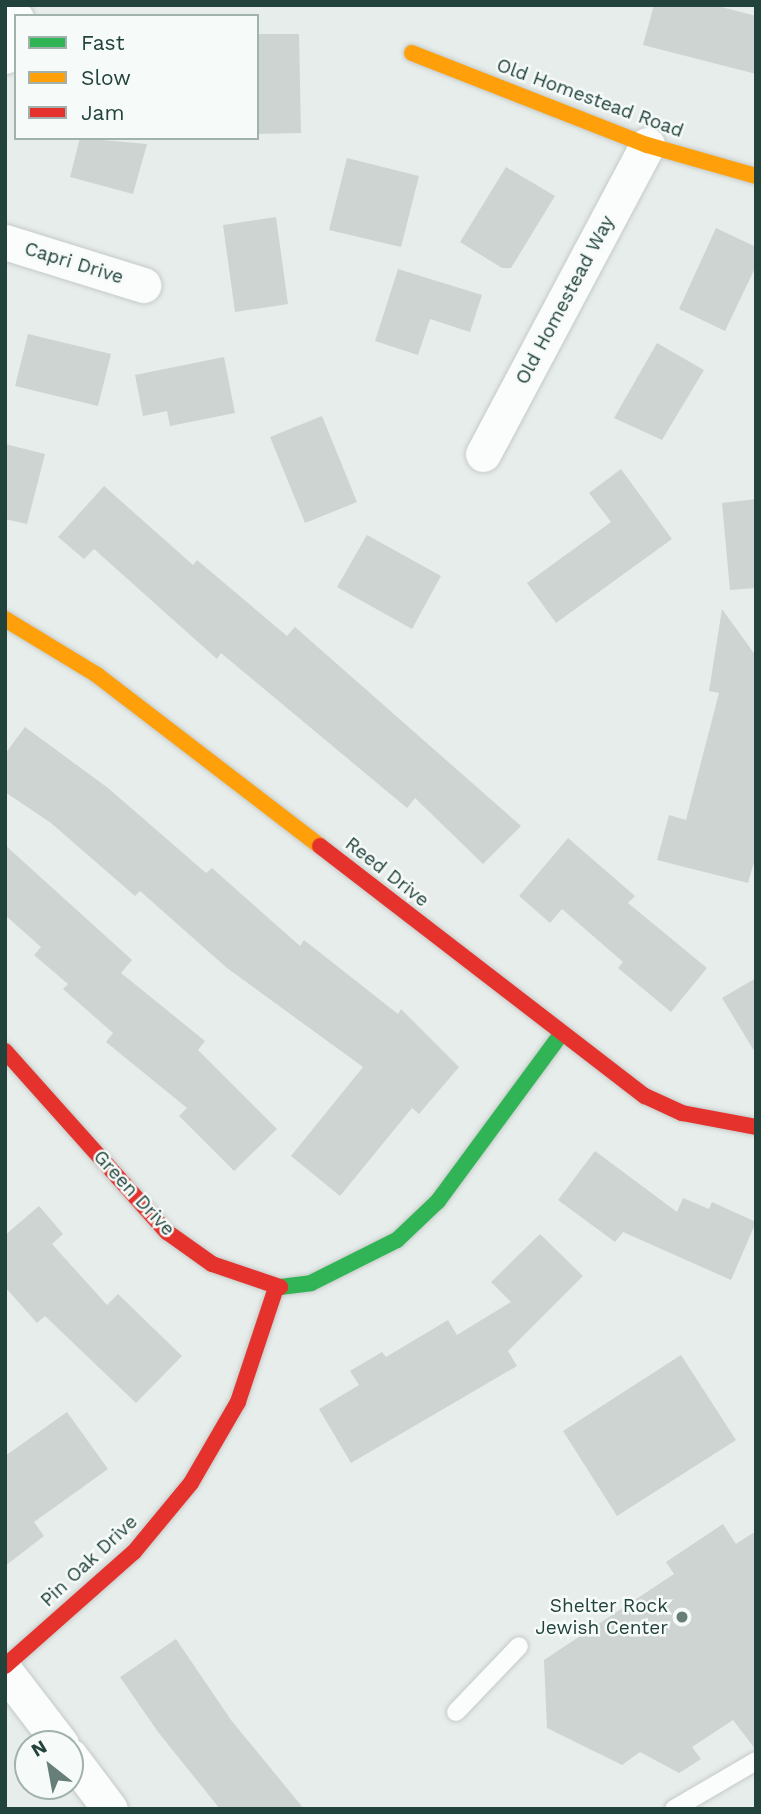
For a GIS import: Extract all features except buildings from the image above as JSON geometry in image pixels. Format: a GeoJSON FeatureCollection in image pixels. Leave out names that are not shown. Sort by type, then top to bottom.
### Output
{"type":"FeatureCollection","features":[{"type":"Feature","properties":{"kind":"street"},"geometry":{"type":"LineString","coordinates":[[5,56],[14,24]]}},
{"type":"Feature","properties":{"kind":"street","name":"Old Homestead Road"},"geometry":{"type":"LineString","coordinates":[[412,53],[647,145],[756,176]]}},
{"type":"Feature","properties":{"kind":"street","name":"Old Homestead Way"},"geometry":{"type":"LineString","coordinates":[[484,454],[647,145]]}},
{"type":"Feature","properties":{"kind":"street","name":"Capri Drive"},"geometry":{"type":"LineString","coordinates":[[5,242],[143,285]]}},
{"type":"Feature","properties":{"kind":"street","name":"Reed Drive"},"geometry":{"type":"LineString","coordinates":[[5,619],[97,675],[645,1096],[682,1113],[756,1127]]}},
{"type":"Feature","properties":{"kind":"street","name":"Green Drive"},"geometry":{"type":"LineString","coordinates":[[5,1051],[167,1232],[212,1264],[276,1288],[312,1283],[397,1240],[438,1201],[561,1034]]}},
{"type":"Feature","properties":{"kind":"street","name":"Pin Oak Drive"},"geometry":{"type":"LineString","coordinates":[[5,1669],[134,1552],[191,1483],[238,1402],[276,1288]]}},
{"type":"Feature","properties":{"kind":"street"},"geometry":{"type":"LineString","coordinates":[[5,1669],[51,1730]]}},
{"type":"Feature","properties":{"kind":"street"},"geometry":{"type":"LineString","coordinates":[[84,1775],[110,1809]]}},
{"type":"Feature","properties":{"kind":"lane"},"geometry":{"type":"LineString","coordinates":[[456,1712],[519,1646]]}},
{"type":"Feature","properties":{"kind":"lane"},"geometry":{"type":"LineString","coordinates":[[674,1809],[756,1761]]}},
{"type":"Feature","properties":{"kind":"traffic: fast"},"geometry":{"type":"LineString","coordinates":[[280,1287],[311,1283],[397,1240],[438,1201],[561,1034]]}},
{"type":"Feature","properties":{"kind":"traffic: slow"},"geometry":{"type":"LineString","coordinates":[[412,53],[647,145],[756,176]]}},
{"type":"Feature","properties":{"kind":"traffic: slow"},"geometry":{"type":"LineString","coordinates":[[5,619],[97,675],[320,846]]}},
{"type":"Feature","properties":{"kind":"traffic: jam"},"geometry":{"type":"LineString","coordinates":[[320,846],[645,1096],[682,1113],[756,1127]]}},
{"type":"Feature","properties":{"kind":"traffic: jam"},"geometry":{"type":"LineString","coordinates":[[5,1051],[167,1232],[212,1264],[280,1287]]}},
{"type":"Feature","properties":{"kind":"traffic: jam"},"geometry":{"type":"LineString","coordinates":[[5,1666],[134,1552],[191,1483],[238,1402],[276,1288]]}},
{"type":"Feature","properties":{"kind":"place","name":"Shelter Rock Jewish Center"},"geometry":{"type":"Point","coordinates":[682,1617]}}]}
